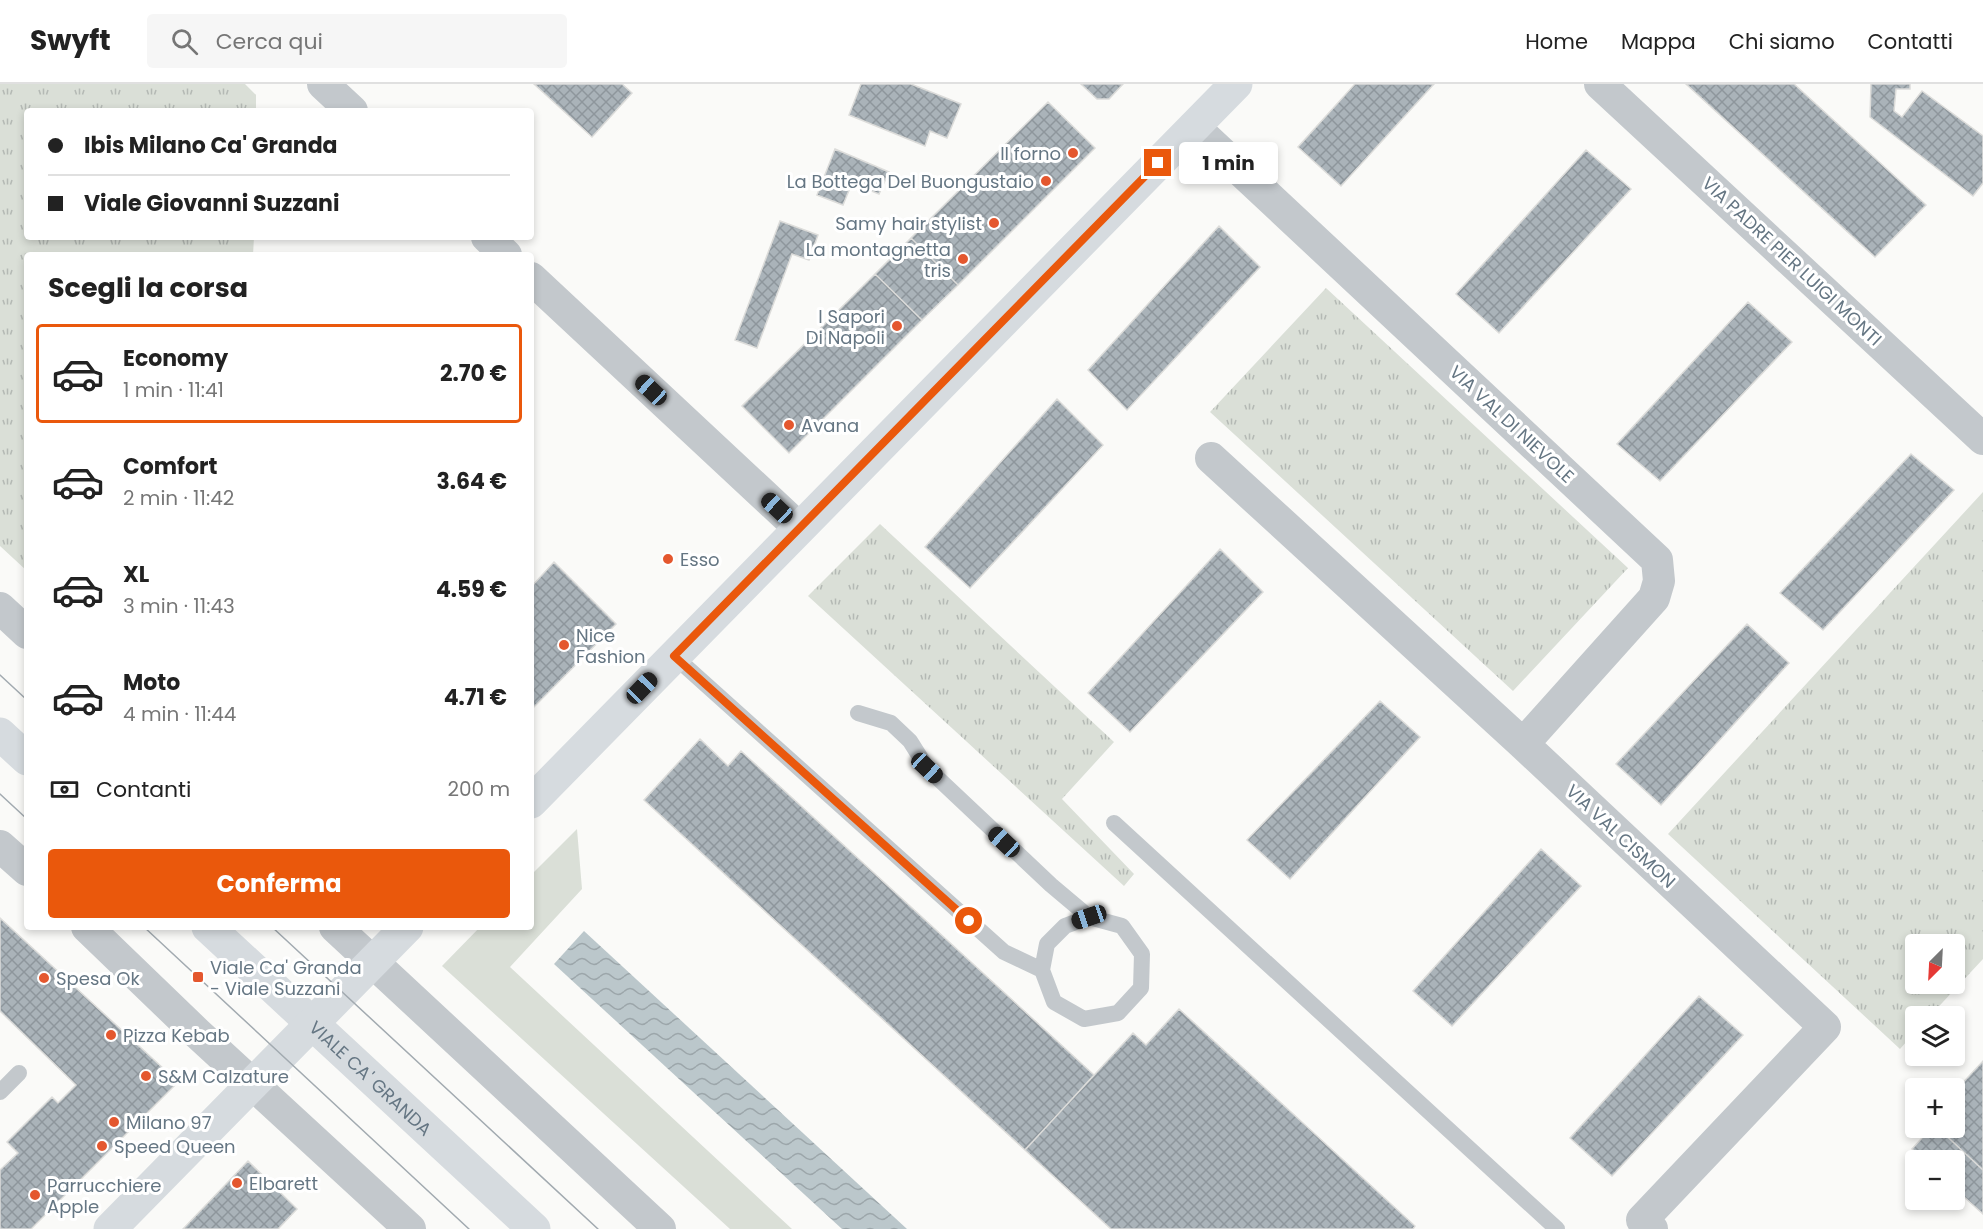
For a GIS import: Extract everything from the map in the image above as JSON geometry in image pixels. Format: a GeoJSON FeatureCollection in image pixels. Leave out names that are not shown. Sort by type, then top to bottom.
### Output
{"type":"FeatureCollection","features":[{"type":"Feature","properties":{"kind":"street"},"geometry":{"type":"LineString","coordinates":[[323,84],[349,108]]}},
{"type":"Feature","properties":{"kind":"street"},"geometry":{"type":"LineString","coordinates":[[534,799],[1236,84]]}},
{"type":"Feature","properties":{"kind":"street","name":"VIA PADRE PIER LUIGI MONTI"},"geometry":{"type":"LineString","coordinates":[[1600,84],[1983,439]]}},
{"type":"Feature","properties":{"kind":"street","name":"VIA VAL DI NIEVOLE"},"geometry":{"type":"LineString","coordinates":[[1194,127],[1657,560],[1659,580],[1654,598],[1523,744]]}},
{"type":"Feature","properties":{"kind":"street"},"geometry":{"type":"LineString","coordinates":[[490,240],[503,252]]}},
{"type":"Feature","properties":{"kind":"street"},"geometry":{"type":"LineString","coordinates":[[534,281],[800,528]]}},
{"type":"Feature","properties":{"kind":"street","name":"VIA VAL CISMON"},"geometry":{"type":"LineString","coordinates":[[1211,458],[1523,744],[1825,1027],[1642,1220],[1652,1229]]}},
{"type":"Feature","properties":{"kind":"street"},"geometry":{"type":"LineString","coordinates":[[0,608],[24,630]]}},
{"type":"Feature","properties":{"kind":"street"},"geometry":{"type":"LineString","coordinates":[[0,734],[24,756]]}},
{"type":"Feature","properties":{"kind":"street"},"geometry":{"type":"LineString","coordinates":[[0,846],[24,867]]}},
{"type":"Feature","properties":{"kind":"street"},"geometry":{"type":"LineString","coordinates":[[90,930],[410,1229]]}},
{"type":"Feature","properties":{"kind":"street","name":"VIALE CA' GRANDA"},"geometry":{"type":"LineString","coordinates":[[211,930],[534,1229]]}},
{"type":"Feature","properties":{"kind":"street"},"geometry":{"type":"LineString","coordinates":[[338,930],[660,1229]]}},
{"type":"Feature","properties":{"kind":"street"},"geometry":{"type":"LineString","coordinates":[[110,1229],[404,930]]}},
{"type":"Feature","properties":{"kind":"lane"},"geometry":{"type":"LineString","coordinates":[[674,656],[1004,952],[1041,970]]}},
{"type":"Feature","properties":{"kind":"lane"},"geometry":{"type":"LineString","coordinates":[[858,713],[891,723],[910,741],[927,768],[1051,885],[1089,917],[1122,926],[1142,954],[1141,988],[1118,1013],[1084,1019],[1054,1002],[1041,970],[1047,945],[1065,926],[1089,917]]}},
{"type":"Feature","properties":{"kind":"lane"},"geometry":{"type":"LineString","coordinates":[[1114,823],[1557,1229]]}},
{"type":"Feature","properties":{"kind":"lane"},"geometry":{"type":"LineString","coordinates":[[0,1092],[19,1073]]}},
{"type":"Feature","properties":{"kind":"green space"},"geometry":{"type":"Polygon","coordinates":[[[0,84],[245,84],[256,95],[256,108],[24,108],[24,240],[254,240],[253,252],[24,252],[24,568],[0,546],[0,84]]]}},
{"type":"Feature","properties":{"kind":"green space"},"geometry":{"type":"Polygon","coordinates":[[[1326,288],[1628,568],[1513,691],[1210,412],[1326,288]]]}},
{"type":"Feature","properties":{"kind":"green space"},"geometry":{"type":"Polygon","coordinates":[[[1983,492],[1983,959],[1965,978],[1965,934],[1905,934],[1905,994],[1950,994],[1939,1006],[1905,1006],[1905,1043],[1900,1049],[1668,834],[1983,492]]]}},
{"type":"Feature","properties":{"kind":"green space"},"geometry":{"type":"Polygon","coordinates":[[[880,524],[1114,742],[1062,799],[1134,874],[1124,886],[808,596],[880,524]]]}},
{"type":"Feature","properties":{"kind":"green space"},"geometry":{"type":"Polygon","coordinates":[[[577,829],[582,889],[510,967],[792,1229],[730,1229],[442,966],[477,930],[534,930],[534,872],[577,829]]]}},
{"type":"Feature","properties":{"kind":"water"},"geometry":{"type":"Polygon","coordinates":[[[584,931],[907,1229],[842,1229],[554,964],[584,931]]]}},
{"type":"Feature","properties":{"kind":"building"},"geometry":{"type":"Polygon","coordinates":[[[534,84],[622,84],[632,93],[592,137],[534,84]]]}},
{"type":"Feature","properties":{"kind":"building"},"geometry":{"type":"Polygon","coordinates":[[[861,84],[911,84],[961,104],[947,138],[930,131],[925,146],[849,115],[861,84]]]}},
{"type":"Feature","properties":{"kind":"building"},"geometry":{"type":"Polygon","coordinates":[[[1081,84],[1123,84],[1109,99],[1097,99],[1081,84]]]}},
{"type":"Feature","properties":{"kind":"building"},"geometry":{"type":"Polygon","coordinates":[[[1355,84],[1434,84],[1341,186],[1298,147],[1355,84]]]}},
{"type":"Feature","properties":{"kind":"building"},"geometry":{"type":"Polygon","coordinates":[[[1686,84],[1794,84],[1926,205],[1875,257],[1686,84]]]}},
{"type":"Feature","properties":{"kind":"building"},"geometry":{"type":"Polygon","coordinates":[[[1871,84],[1910,84],[1910,89],[1896,89],[1894,111],[1902,117],[1922,91],[1983,136],[1983,183],[1973,196],[1870,117],[1871,84]]]}},
{"type":"Feature","properties":{"kind":"building"},"geometry":{"type":"Polygon","coordinates":[[[1048,102],[1095,148],[958,285],[911,238],[1048,102]]]}},
{"type":"Feature","properties":{"kind":"building"},"geometry":{"type":"Polygon","coordinates":[[[835,149],[889,172],[879,194],[852,183],[843,205],[817,195],[835,149]]]}},
{"type":"Feature","properties":{"kind":"building"},"geometry":{"type":"Polygon","coordinates":[[[1586,150],[1631,189],[1499,333],[1456,294],[1586,150]]]}},
{"type":"Feature","properties":{"kind":"building"},"geometry":{"type":"Polygon","coordinates":[[[780,221],[818,235],[809,260],[792,254],[757,348],[735,340],[780,221]]]}},
{"type":"Feature","properties":{"kind":"building"},"geometry":{"type":"Polygon","coordinates":[[[1219,226],[1260,267],[1127,410],[1088,370],[1219,226]]]}},
{"type":"Feature","properties":{"kind":"building"},"geometry":{"type":"Polygon","coordinates":[[[911,238],[958,285],[922,320],[875,274],[911,238]]]}},
{"type":"Feature","properties":{"kind":"building"},"geometry":{"type":"Polygon","coordinates":[[[875,274],[922,320],[789,453],[742,406],[875,274]]]}},
{"type":"Feature","properties":{"kind":"building"},"geometry":{"type":"Polygon","coordinates":[[[1748,302],[1792,342],[1660,481],[1617,444],[1748,302]]]}},
{"type":"Feature","properties":{"kind":"building"},"geometry":{"type":"Polygon","coordinates":[[[1057,399],[1103,445],[970,588],[925,547],[1057,399]]]}},
{"type":"Feature","properties":{"kind":"building"},"geometry":{"type":"Polygon","coordinates":[[[1911,454],[1954,490],[1823,630],[1780,593],[1911,454]]]}},
{"type":"Feature","properties":{"kind":"building"},"geometry":{"type":"Polygon","coordinates":[[[1220,549],[1263,592],[1130,732],[1088,693],[1220,549]]]}},
{"type":"Feature","properties":{"kind":"building"},"geometry":{"type":"Polygon","coordinates":[[[554,562],[616,624],[534,707],[534,584],[554,562]]]}},
{"type":"Feature","properties":{"kind":"building"},"geometry":{"type":"Polygon","coordinates":[[[1747,624],[1789,663],[1661,805],[1616,764],[1747,624]]]}},
{"type":"Feature","properties":{"kind":"building"},"geometry":{"type":"Polygon","coordinates":[[[1380,701],[1420,737],[1290,879],[1247,840],[1380,701]]]}},
{"type":"Feature","properties":{"kind":"building"},"geometry":{"type":"Polygon","coordinates":[[[700,739],[728,766],[741,751],[1094,1075],[1025,1150],[644,800],[700,739]]]}},
{"type":"Feature","properties":{"kind":"building"},"geometry":{"type":"Polygon","coordinates":[[[1541,849],[1581,886],[1452,1026],[1413,991],[1541,849]]]}},
{"type":"Feature","properties":{"kind":"building"},"geometry":{"type":"Polygon","coordinates":[[[0,918],[178,1082],[31,1229],[0,1229],[0,1170],[18,1153],[7,1142],[52,1097],[58,1103],[76,1085],[0,1011],[0,918]]]}},
{"type":"Feature","properties":{"kind":"building"},"geometry":{"type":"Polygon","coordinates":[[[1699,996],[1743,1035],[1612,1176],[1570,1138],[1699,996]]]}},
{"type":"Feature","properties":{"kind":"building"},"geometry":{"type":"Polygon","coordinates":[[[1179,1009],[1415,1226],[1413,1229],[1111,1229],[1025,1150],[1133,1033],[1146,1045],[1179,1009]]]}},
{"type":"Feature","properties":{"kind":"building"},"geometry":{"type":"Polygon","coordinates":[[[1983,1061],[1983,1170],[1965,1153],[1965,1150],[1962,1150],[1949,1138],[1965,1138],[1965,1080],[1983,1061]]]}},
{"type":"Feature","properties":{"kind":"building"},"geometry":{"type":"Polygon","coordinates":[[[1922,1138],[1949,1138],[1962,1150],[1913,1150],[1922,1138]]]}},
{"type":"Feature","properties":{"kind":"building"},"geometry":{"type":"Polygon","coordinates":[[[1965,1153],[1983,1170],[1983,1214],[1965,1198],[1965,1153]]]}},
{"type":"Feature","properties":{"kind":"building"},"geometry":{"type":"Polygon","coordinates":[[[248,1161],[297,1209],[278,1229],[183,1229],[248,1161]]]}},
{"type":"Feature","properties":{"kind":"tram line"},"geometry":{"type":"LineString","coordinates":[[0,675],[24,697]]}},
{"type":"Feature","properties":{"kind":"tram line"},"geometry":{"type":"LineString","coordinates":[[0,794],[24,816]]}},
{"type":"Feature","properties":{"kind":"tram line"},"geometry":{"type":"LineString","coordinates":[[147,930],[469,1229]]}},
{"type":"Feature","properties":{"kind":"tram line"},"geometry":{"type":"LineString","coordinates":[[275,930],[598,1229]]}},
{"type":"Feature","properties":{"kind":"place","name":"Il forno"},"geometry":{"type":"Point","coordinates":[1073,153]}},
{"type":"Feature","properties":{"kind":"place","name":"La Bottega Del Buongustaio"},"geometry":{"type":"Point","coordinates":[1046,181]}},
{"type":"Feature","properties":{"kind":"place","name":"Samy hair stylist"},"geometry":{"type":"Point","coordinates":[994,223]}},
{"type":"Feature","properties":{"kind":"place","name":"La montagnetta tris"},"geometry":{"type":"Point","coordinates":[963,259]}},
{"type":"Feature","properties":{"kind":"place","name":"I Sapori Di Napoli"},"geometry":{"type":"Point","coordinates":[897,326]}},
{"type":"Feature","properties":{"kind":"place","name":"Avana"},"geometry":{"type":"Point","coordinates":[789,425]}},
{"type":"Feature","properties":{"kind":"place","name":"Esso"},"geometry":{"type":"Point","coordinates":[668,559]}},
{"type":"Feature","properties":{"kind":"place","name":"Nice Fashion"},"geometry":{"type":"Point","coordinates":[564,645]}},
{"type":"Feature","properties":{"kind":"place","name":"Viale Ca' Granda - Viale Suzzani"},"geometry":{"type":"Point","coordinates":[198,977]}},
{"type":"Feature","properties":{"kind":"place","name":"Spesa Ok"},"geometry":{"type":"Point","coordinates":[44,978]}},
{"type":"Feature","properties":{"kind":"place","name":"Pizza Kebab"},"geometry":{"type":"Point","coordinates":[111,1035]}},
{"type":"Feature","properties":{"kind":"place","name":"S&M Calzature"},"geometry":{"type":"Point","coordinates":[146,1076]}},
{"type":"Feature","properties":{"kind":"place","name":"Milano 97"},"geometry":{"type":"Point","coordinates":[114,1122]}},
{"type":"Feature","properties":{"kind":"place","name":"Speed Queen"},"geometry":{"type":"Point","coordinates":[102,1146]}},
{"type":"Feature","properties":{"kind":"place","name":"Elbarett"},"geometry":{"type":"Point","coordinates":[237,1183]}},
{"type":"Feature","properties":{"kind":"place","name":"Parrucchiere Apple"},"geometry":{"type":"Point","coordinates":[35,1195]}},
{"type":"Feature","properties":{"kind":"route"},"geometry":{"type":"LineString","coordinates":[[969,921],[674,656],[1158,163]]}}]}
